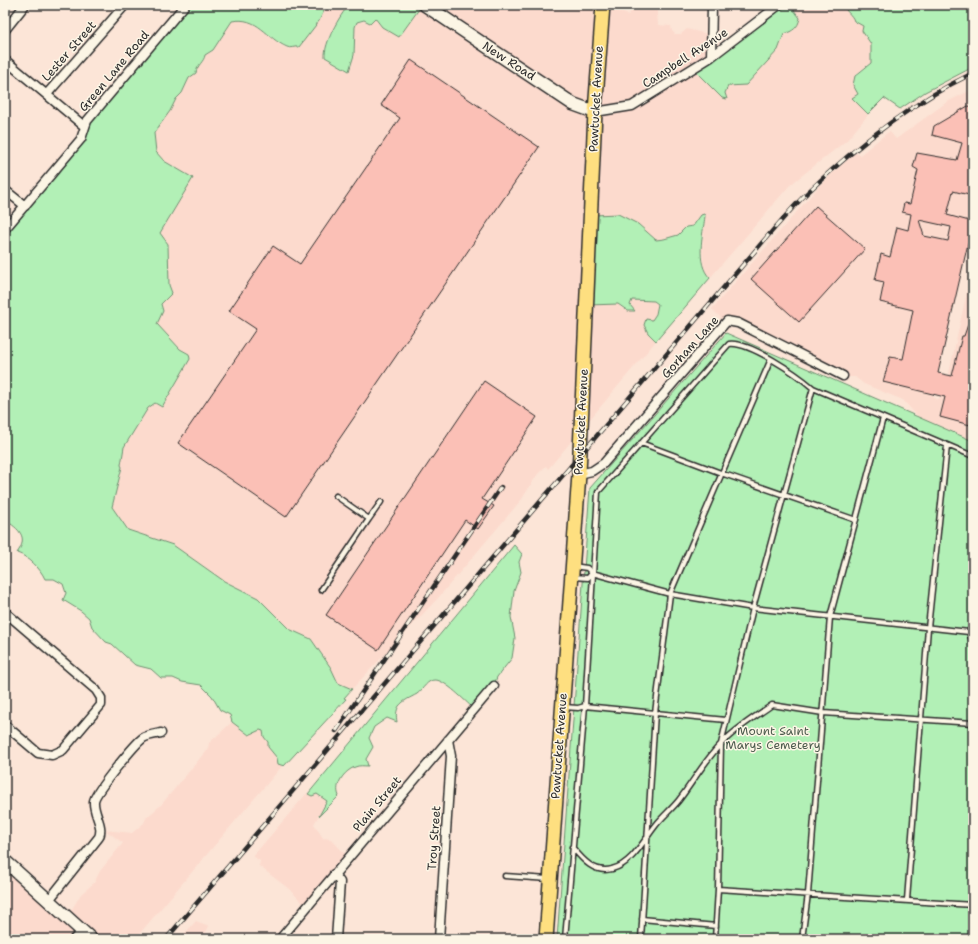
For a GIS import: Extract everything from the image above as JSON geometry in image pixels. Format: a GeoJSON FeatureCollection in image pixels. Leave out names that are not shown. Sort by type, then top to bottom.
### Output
{"type":"FeatureCollection","features":[{"type":"Feature","properties":{"kind":"main road","name":"Pawtucket Avenue"},"geometry":{"type":"LineString","coordinates":[[546,939],[579,474],[595,112],[603,5]]}},
{"type":"Feature","properties":{"kind":"street"},"geometry":{"type":"LineString","coordinates":[[5,30],[25,5]]}},
{"type":"Feature","properties":{"kind":"street","name":"Lester Street"},"geometry":{"type":"LineString","coordinates":[[47,94],[125,5]]}},
{"type":"Feature","properties":{"kind":"street","name":"Green Lane Road"},"geometry":{"type":"LineString","coordinates":[[5,229],[80,139],[84,132],[84,126],[185,5]]}},
{"type":"Feature","properties":{"kind":"street","name":"New Road"},"geometry":{"type":"LineString","coordinates":[[425,5],[573,104],[595,112]]}},
{"type":"Feature","properties":{"kind":"street"},"geometry":{"type":"LineString","coordinates":[[711,57],[712,5]]}},
{"type":"Feature","properties":{"kind":"street","name":"Campbell Avenue"},"geometry":{"type":"LineString","coordinates":[[595,112],[632,106],[711,57],[779,5]]}},
{"type":"Feature","properties":{"kind":"street"},"geometry":{"type":"LineString","coordinates":[[5,60],[84,126]]}},
{"type":"Feature","properties":{"kind":"street"},"geometry":{"type":"LineString","coordinates":[[5,190],[24,206]]}},
{"type":"Feature","properties":{"kind":"street","name":"Gorham Lane"},"geometry":{"type":"LineString","coordinates":[[579,474],[592,471],[604,463],[727,321],[738,323],[843,376]]}},
{"type":"Feature","properties":{"kind":"street"},"geometry":{"type":"LineString","coordinates":[[5,612],[96,690],[101,698],[101,704],[63,750],[52,755],[38,753],[5,725]]}},
{"type":"Feature","properties":{"kind":"street","name":"Plain Street"},"geometry":{"type":"LineString","coordinates":[[280,939],[494,686]]}},
{"type":"Feature","properties":{"kind":"street"},"geometry":{"type":"LineString","coordinates":[[49,900],[102,832],[95,809],[94,800],[101,786],[143,738],[161,733]]}},
{"type":"Feature","properties":{"kind":"street","name":"Troy Street"},"geometry":{"type":"LineString","coordinates":[[439,939],[451,756],[448,740]]}},
{"type":"Feature","properties":{"kind":"street"},"geometry":{"type":"LineString","coordinates":[[5,861],[49,900],[78,935],[91,939]]}},
{"type":"Feature","properties":{"kind":"street"},"geometry":{"type":"LineString","coordinates":[[334,874],[340,882],[336,939]]}},
{"type":"Feature","properties":{"kind":"lane"},"geometry":{"type":"LineString","coordinates":[[565,939],[585,706],[598,492],[729,344],[736,343],[771,359],[798,375],[813,388],[973,456]]}},
{"type":"Feature","properties":{"kind":"lane"},"geometry":{"type":"LineString","coordinates":[[641,939],[655,713],[670,594],[771,359]]}},
{"type":"Feature","properties":{"kind":"lane"},"geometry":{"type":"LineString","coordinates":[[715,939],[718,889],[720,744],[754,608],[813,388]]}},
{"type":"Feature","properties":{"kind":"lane"},"geometry":{"type":"LineString","coordinates":[[802,939],[808,894],[830,617],[883,418]]}},
{"type":"Feature","properties":{"kind":"lane"},"geometry":{"type":"LineString","coordinates":[[641,443],[784,496],[856,520]]}},
{"type":"Feature","properties":{"kind":"lane"},"geometry":{"type":"LineString","coordinates":[[907,900],[928,628],[947,446]]}},
{"type":"Feature","properties":{"kind":"lane"},"geometry":{"type":"LineString","coordinates":[[336,496],[369,519]]}},
{"type":"Feature","properties":{"kind":"lane"},"geometry":{"type":"LineString","coordinates":[[321,590],[380,502]]}},
{"type":"Feature","properties":{"kind":"lane"},"geometry":{"type":"LineString","coordinates":[[572,571],[588,568],[592,573],[670,594],[754,608],[969,632]]}},
{"type":"Feature","properties":{"kind":"lane"},"geometry":{"type":"LineString","coordinates":[[572,571],[588,578],[592,573]]}},
{"type":"Feature","properties":{"kind":"lane"},"geometry":{"type":"LineString","coordinates":[[969,632],[973,626]]}},
{"type":"Feature","properties":{"kind":"lane"},"geometry":{"type":"LineString","coordinates":[[969,632],[973,644]]}},
{"type":"Feature","properties":{"kind":"lane"},"geometry":{"type":"LineString","coordinates":[[562,707],[578,708],[585,706],[726,720]]}},
{"type":"Feature","properties":{"kind":"lane"},"geometry":{"type":"LineString","coordinates":[[572,847],[593,867],[605,870],[613,869],[626,861],[647,838],[657,823],[678,801],[720,744],[744,724],[772,706],[823,713],[922,718],[973,723]]}},
{"type":"Feature","properties":{"kind":"lane"},"geometry":{"type":"LineString","coordinates":[[505,876],[550,879]]}},
{"type":"Feature","properties":{"kind":"lane"},"geometry":{"type":"LineString","coordinates":[[718,889],[973,905]]}},
{"type":"Feature","properties":{"kind":"lane"},"geometry":{"type":"LineString","coordinates":[[642,919],[716,926]]}},
{"type":"Feature","properties":{"kind":"shaded area"},"geometry":{"type":"Polygon","coordinates":[[[327,5],[349,5],[329,36],[329,43],[325,49],[325,57],[349,71],[354,55],[355,27],[357,22],[370,21],[375,18],[382,27],[418,11],[422,5],[604,5],[605,11],[617,11],[628,15],[637,6],[652,8],[657,11],[658,25],[671,26],[672,31],[675,34],[681,34],[687,29],[711,35],[706,60],[727,99],[724,93],[728,86],[778,51],[784,34],[793,31],[800,18],[790,5],[844,5],[845,10],[863,26],[862,31],[871,44],[871,63],[855,76],[858,94],[853,98],[868,115],[847,140],[790,185],[710,278],[703,267],[702,248],[705,216],[701,215],[693,226],[686,227],[678,235],[656,240],[638,224],[618,304],[621,308],[634,310],[630,305],[632,300],[654,301],[658,304],[656,314],[652,320],[648,333],[656,341],[548,469],[546,466],[537,475],[522,499],[438,598],[352,689],[338,683],[331,668],[311,639],[289,629],[258,598],[224,581],[173,545],[128,530],[112,507],[122,468],[124,447],[148,408],[155,403],[162,407],[189,354],[180,349],[156,324],[163,311],[161,304],[172,293],[169,285],[168,244],[160,233],[192,178],[164,161],[156,152],[154,133],[170,111],[176,99],[182,93],[189,77],[196,73],[197,68],[204,59],[205,55],[213,50],[232,21],[243,19],[264,30],[280,45],[289,49],[294,46],[327,9],[327,5]]]}},
{"type":"Feature","properties":{"kind":"shaded area"},"geometry":{"type":"Polygon","coordinates":[[[973,89],[973,214],[963,248],[931,393],[936,400],[944,396],[973,264],[973,447],[937,438],[903,400],[864,384],[855,377],[839,377],[740,325],[726,323],[712,309],[821,184],[855,153],[860,155],[887,133],[890,132],[896,139],[947,102],[973,89]]]}},
{"type":"Feature","properties":{"kind":"shaded area"},"geometry":{"type":"Polygon","coordinates":[[[232,722],[249,735],[260,730],[263,731],[264,737],[268,742],[268,747],[277,758],[278,764],[283,765],[135,939],[95,939],[86,931],[75,939],[5,939],[7,929],[5,928],[5,881],[17,869],[69,914],[81,894],[94,883],[100,871],[123,843],[105,830],[132,833],[144,823],[146,818],[161,805],[197,762],[208,748],[209,743],[232,722]]]}},
{"type":"Feature","properties":{"kind":"shaded area"},"geometry":{"type":"Polygon","coordinates":[[[307,793],[312,796],[316,794],[327,801],[314,824],[323,838],[331,839],[347,856],[307,907],[289,889],[259,866],[260,861],[253,856],[307,793]]]}},
{"type":"Feature","properties":{"kind":"shaded area"},"geometry":{"type":"Polygon","coordinates":[[[196,921],[209,926],[204,939],[180,939],[196,921]]]}},
{"type":"Feature","properties":{"kind":"green space"},"geometry":{"type":"Polygon","coordinates":[[[184,5],[327,5],[319,21],[299,47],[287,47],[249,22],[241,20],[232,21],[213,50],[205,55],[196,73],[189,78],[182,93],[176,99],[170,111],[154,133],[156,152],[164,161],[193,178],[160,233],[168,244],[169,285],[172,293],[161,304],[163,311],[157,324],[180,349],[189,354],[190,359],[162,407],[155,403],[148,408],[124,447],[122,467],[112,507],[128,530],[173,545],[224,581],[258,598],[289,629],[311,639],[331,668],[338,683],[352,689],[344,698],[346,699],[284,766],[278,764],[277,758],[268,747],[268,742],[264,737],[263,731],[260,730],[249,735],[232,722],[230,715],[220,710],[212,696],[201,685],[182,682],[173,678],[161,678],[151,669],[135,665],[112,644],[106,642],[92,627],[89,618],[81,611],[63,600],[66,593],[63,584],[54,579],[45,579],[34,563],[17,553],[21,547],[21,534],[5,520],[5,229],[184,5]]]}},
{"type":"Feature","properties":{"kind":"green space"},"geometry":{"type":"Polygon","coordinates":[[[349,5],[422,5],[399,37],[382,27],[375,18],[370,23],[364,20],[357,22],[355,27],[354,55],[349,71],[325,57],[325,51],[333,30],[349,5]]]}},
{"type":"Feature","properties":{"kind":"green space"},"geometry":{"type":"Polygon","coordinates":[[[781,5],[790,5],[800,18],[796,27],[784,34],[778,50],[746,85],[728,86],[725,93],[727,99],[722,98],[698,74],[695,68],[781,5]]]}},
{"type":"Feature","properties":{"kind":"green space"},"geometry":{"type":"Polygon","coordinates":[[[844,5],[954,5],[958,9],[962,5],[973,5],[973,67],[925,92],[900,109],[884,98],[868,114],[852,98],[858,94],[853,85],[855,76],[871,63],[871,44],[862,31],[863,26],[854,21],[844,5]]]}},
{"type":"Feature","properties":{"kind":"green space"},"geometry":{"type":"Polygon","coordinates":[[[618,214],[638,224],[656,240],[678,235],[686,227],[693,226],[701,215],[704,214],[705,216],[701,257],[705,272],[710,278],[656,341],[648,333],[644,325],[646,319],[652,320],[656,314],[658,304],[654,301],[632,300],[630,305],[635,311],[628,311],[618,304],[589,305],[594,215],[618,214]]]}},
{"type":"Feature","properties":{"kind":"green space","name":"Mount Saint Marys Cemetery"},"geometry":{"type":"Polygon","coordinates":[[[726,333],[973,441],[973,939],[557,939],[590,488],[726,333]]]}},
{"type":"Feature","properties":{"kind":"green space"},"geometry":{"type":"Polygon","coordinates":[[[514,545],[522,554],[519,562],[521,572],[514,591],[511,617],[515,638],[512,658],[497,677],[494,685],[473,708],[445,684],[436,680],[430,681],[417,694],[399,706],[396,714],[397,722],[387,718],[374,727],[369,738],[373,747],[366,759],[368,766],[357,766],[344,775],[338,787],[339,796],[319,816],[327,801],[317,794],[312,796],[308,794],[514,545]]]}},
{"type":"Feature","properties":{"kind":"building"},"geometry":{"type":"Polygon","coordinates":[[[411,60],[539,147],[286,517],[178,443],[256,329],[229,311],[273,246],[300,264],[400,118],[381,105],[411,60]]]}},
{"type":"Feature","properties":{"kind":"building"},"geometry":{"type":"Polygon","coordinates":[[[968,106],[973,107],[973,196],[953,191],[947,215],[973,222],[938,373],[952,376],[962,336],[964,336],[971,316],[973,317],[973,414],[970,425],[940,417],[945,397],[883,382],[890,357],[903,359],[913,310],[880,302],[884,282],[875,280],[881,254],[890,257],[897,227],[908,230],[911,214],[902,212],[904,203],[910,204],[918,170],[913,167],[917,153],[957,160],[962,143],[932,135],[934,126],[968,106]],[[919,220],[924,236],[948,241],[951,227],[919,220]]]}},
{"type":"Feature","properties":{"kind":"building"},"geometry":{"type":"Polygon","coordinates":[[[816,206],[865,249],[799,322],[751,279],[816,206]]]}},
{"type":"Feature","properties":{"kind":"building"},"geometry":{"type":"Polygon","coordinates":[[[484,381],[537,417],[482,499],[494,506],[478,529],[465,520],[378,650],[326,615],[484,381]]]}},
{"type":"Feature","properties":{"kind":"railway"},"geometry":{"type":"LineString","coordinates":[[166,939],[790,211],[807,193],[865,142],[906,112],[973,73]]}},
{"type":"Feature","properties":{"kind":"railway"},"geometry":{"type":"LineString","coordinates":[[336,731],[501,487]]}}]}
